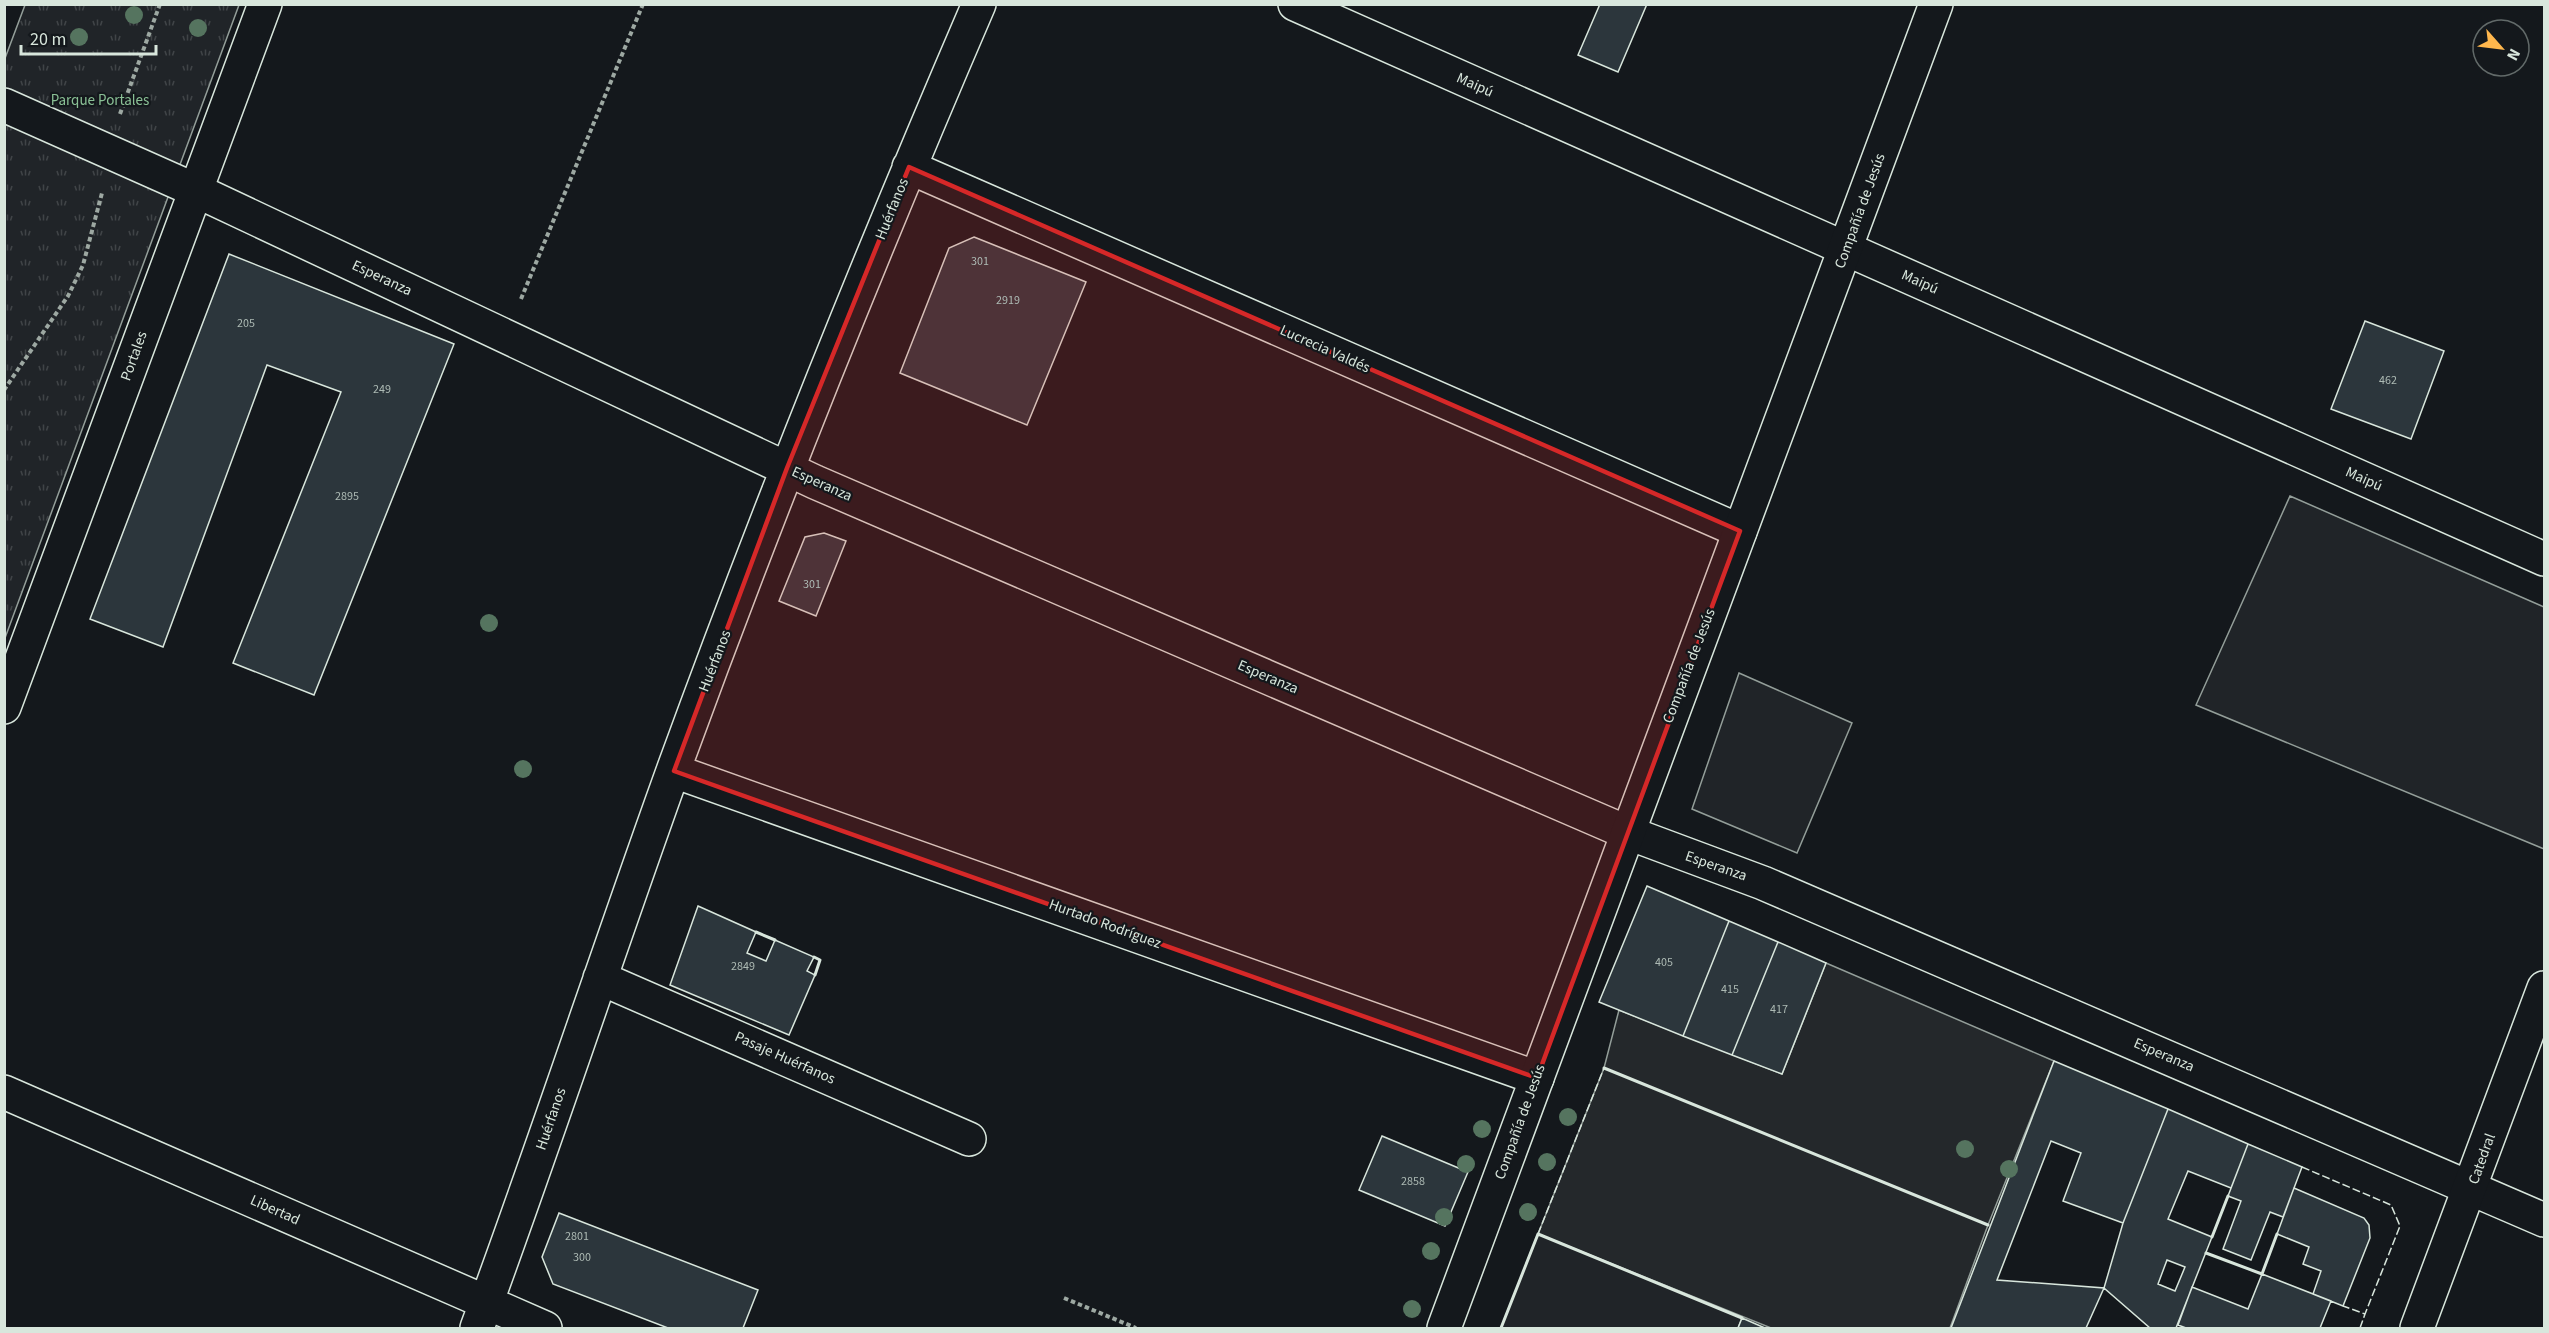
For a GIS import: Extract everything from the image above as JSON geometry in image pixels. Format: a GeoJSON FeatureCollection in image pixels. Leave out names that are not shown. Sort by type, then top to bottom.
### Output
{"type":"FeatureCollection","features":[{"type":"Feature","properties":{"kind":"street","name":"Portales"},"geometry":{"type":"LineString","coordinates":[[4,707],[265,4]]}},
{"type":"Feature","properties":{"kind":"street","name":"Huérfanos"},"geometry":{"type":"LineString","coordinates":[[481,1316],[674,771],[787,468],[909,166],[979,4]]}},
{"type":"Feature","properties":{"kind":"street","name":"Maipú"},"geometry":{"type":"LineString","coordinates":[[1294,4],[2544,559]]}},
{"type":"Feature","properties":{"kind":"street","name":"Compañía de Jesús"},"geometry":{"type":"LineString","coordinates":[[1444,1329],[1626,832],[1936,4]]}},
{"type":"Feature","properties":{"kind":"street","name":"Esperanza"},"geometry":{"type":"LineString","coordinates":[[4,105],[195,190],[787,468],[1626,832],[1763,883],[2471,1187],[2544,1221]]}},
{"type":"Feature","properties":{"kind":"street","name":"Lucrecia Valdés"},"geometry":{"type":"LineString","coordinates":[[909,166],[1740,531]]}},
{"type":"Feature","properties":{"kind":"street","name":"Hurtado Rodríguez"},"geometry":{"type":"LineString","coordinates":[[674,771],[1537,1078]]}},
{"type":"Feature","properties":{"kind":"street","name":"Pasaje Huérfanos"},"geometry":{"type":"LineString","coordinates":[[600,978],[969,1139]]}},
{"type":"Feature","properties":{"kind":"street","name":"Catedral"},"geometry":{"type":"LineString","coordinates":[[2417,1329],[2544,988]]}},
{"type":"Feature","properties":{"kind":"street","name":"Libertad"},"geometry":{"type":"LineString","coordinates":[[4,1092],[481,1316],[545,1329]]}},
{"type":"Feature","properties":{"kind":"path"},"geometry":{"type":"LineString","coordinates":[[4,390],[49,326],[83,265],[103,189],[106,150],[160,4]]}},
{"type":"Feature","properties":{"kind":"path"},"geometry":{"type":"LineString","coordinates":[[528,282],[643,4]]}},
{"type":"Feature","properties":{"kind":"path"},"geometry":{"type":"LineString","coordinates":[[1064,1298],[1136,1329]]}},
{"type":"Feature","properties":{"kind":"highlighted area"},"geometry":{"type":"Polygon","coordinates":[[[909,167],[1740,531],[1537,1078],[674,771],[787,468],[909,167]]]}},
{"type":"Feature","properties":{"kind":"green space","name":"Parque Portales"},"geometry":{"type":"Polygon","coordinates":[[[25,5],[239,5],[5,638],[4,61],[25,5]]]}},
{"type":"Feature","properties":{"kind":"green space"},"geometry":{"type":"Polygon","coordinates":[[[2290,496],[2544,607],[2544,849],[2196,705],[2290,496]]]}},
{"type":"Feature","properties":{"kind":"green space"},"geometry":{"type":"Polygon","coordinates":[[[1739,673],[1852,723],[1797,853],[1692,809],[1739,673]]]}},
{"type":"Feature","properties":{"kind":"green space"},"geometry":{"type":"Polygon","coordinates":[[[1538,1234],[1742,1318],[1738,1328],[1501,1328],[1538,1234]]]}},
{"type":"Feature","properties":{"kind":"shaded area"},"geometry":{"type":"Polygon","coordinates":[[[1826,963],[2054,1061],[1988,1225],[1950,1328],[1771,1328],[1538,1234],[1604,1068],[1619,1010],[1782,1074],[1826,963]]]}},
{"type":"Feature","properties":{"kind":"building"},"geometry":{"type":"Polygon","coordinates":[[[1600,4],[1647,4],[1618,72],[1578,55],[1600,4]]]}},
{"type":"Feature","properties":{"kind":"building"},"geometry":{"type":"Polygon","coordinates":[[[974,237],[1086,282],[1027,425],[900,373],[949,248],[974,237]]]}},
{"type":"Feature","properties":{"kind":"building"},"geometry":{"type":"Polygon","coordinates":[[[229,254],[454,344],[314,695],[233,663],[341,392],[267,365],[163,647],[90,619],[229,254]]]}},
{"type":"Feature","properties":{"kind":"building"},"geometry":{"type":"Polygon","coordinates":[[[2365,321],[2444,351],[2411,439],[2331,409],[2365,321]]]}},
{"type":"Feature","properties":{"kind":"building"},"geometry":{"type":"Polygon","coordinates":[[[824,533],[846,541],[816,616],[779,601],[805,537],[824,533]]]}},
{"type":"Feature","properties":{"kind":"building"},"geometry":{"type":"Polygon","coordinates":[[[1647,886],[1729,921],[1683,1036],[1599,1002],[1647,886]]]}},
{"type":"Feature","properties":{"kind":"building"},"geometry":{"type":"Polygon","coordinates":[[[698,906],[756,932],[747,953],[766,961],[775,940],[814,957],[807,971],[815,975],[789,1035],[670,985],[698,906]]]}},
{"type":"Feature","properties":{"kind":"building"},"geometry":{"type":"Polygon","coordinates":[[[1729,921],[1778,942],[1732,1055],[1683,1036],[1729,921]]]}},
{"type":"Feature","properties":{"kind":"building"},"geometry":{"type":"Polygon","coordinates":[[[1778,942],[1826,963],[1782,1074],[1732,1055],[1778,942]]]}},
{"type":"Feature","properties":{"kind":"building"},"geometry":{"type":"Polygon","coordinates":[[[2054,1061],[2168,1109],[2123,1223],[2063,1201],[2081,1153],[2051,1141],[1997,1280],[2104,1288],[2086,1328],[1951,1328],[2054,1061]]]}},
{"type":"Feature","properties":{"kind":"building"},"geometry":{"type":"Polygon","coordinates":[[[2168,1109],[2248,1144],[2231,1188],[2188,1171],[2168,1219],[2212,1237],[2176,1328],[2150,1328],[2104,1288],[2123,1223],[2168,1109]],[[2167,1260],[2158,1284],[2175,1291],[2185,1267],[2167,1260]]]}},
{"type":"Feature","properties":{"kind":"building"},"geometry":{"type":"Polygon","coordinates":[[[1382,1136],[1468,1172],[1445,1226],[1359,1190],[1382,1136]]]}},
{"type":"Feature","properties":{"kind":"building"},"geometry":{"type":"Polygon","coordinates":[[[2248,1144],[2302,1167],[2283,1217],[2270,1212],[2251,1260],[2223,1249],[2241,1201],[2228,1196],[2248,1144]]]}},
{"type":"Feature","properties":{"kind":"building"},"geometry":{"type":"Polygon","coordinates":[[[2294,1188],[2364,1218],[2369,1225],[2370,1238],[2343,1306],[2313,1294],[2321,1271],[2303,1264],[2309,1247],[2277,1234],[2294,1188]]]}},
{"type":"Feature","properties":{"kind":"building"},"geometry":{"type":"Polygon","coordinates":[[[559,1213],[758,1290],[743,1328],[668,1328],[553,1284],[542,1257],[559,1213]]]}},
{"type":"Feature","properties":{"kind":"building"},"geometry":{"type":"Polygon","coordinates":[[[2262,1274],[2331,1301],[2320,1328],[2186,1328],[2178,1325],[2192,1287],[2248,1309],[2262,1274]]]}},
{"type":"Feature","properties":{"kind":"building"},"geometry":{"type":"Polygon","coordinates":[[[1742,1318],[1765,1328],[1738,1328],[1742,1318]]]}},
{"type":"Feature","properties":{"kind":"fence"},"geometry":{"type":"LineString","coordinates":[[1538,1234],[1604,1068]]}},
{"type":"Feature","properties":{"kind":"fence"},"geometry":{"type":"LineString","coordinates":[[2302,1167],[2391,1205],[2400,1226],[2365,1314],[2343,1306]]}},
{"type":"Feature","properties":{"kind":"fence"},"geometry":{"type":"LineString","coordinates":[[2360,1328],[2365,1314]]}},
{"type":"Feature","properties":{"kind":"wall"},"geometry":{"type":"LineString","coordinates":[[756,932],[775,940]]}},
{"type":"Feature","properties":{"kind":"wall"},"geometry":{"type":"LineString","coordinates":[[814,957],[820,960],[815,975]]}},
{"type":"Feature","properties":{"kind":"wall"},"geometry":{"type":"LineString","coordinates":[[1604,1068],[1988,1225]]}},
{"type":"Feature","properties":{"kind":"wall"},"geometry":{"type":"LineString","coordinates":[[2212,1237],[2228,1196]]}},
{"type":"Feature","properties":{"kind":"wall"},"geometry":{"type":"LineString","coordinates":[[1501,1328],[1538,1234],[1742,1318]]}},
{"type":"Feature","properties":{"kind":"wall"},"geometry":{"type":"LineString","coordinates":[[2206,1253],[2262,1274],[2277,1234]]}}]}
